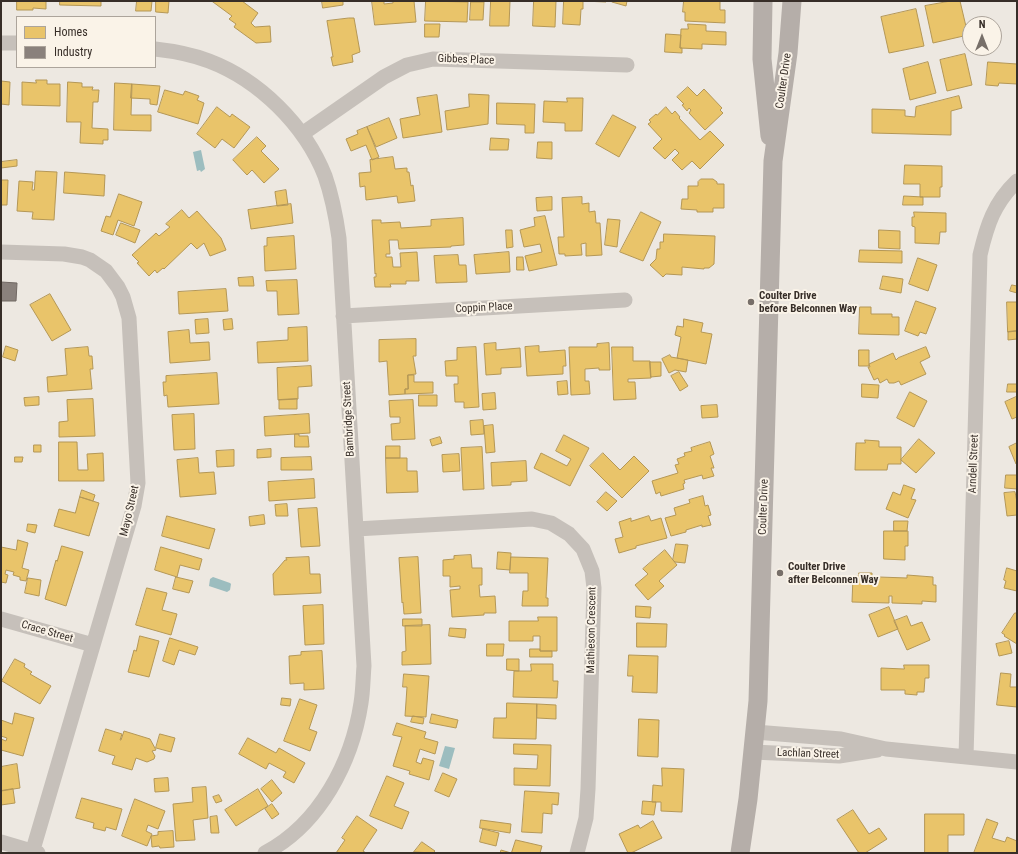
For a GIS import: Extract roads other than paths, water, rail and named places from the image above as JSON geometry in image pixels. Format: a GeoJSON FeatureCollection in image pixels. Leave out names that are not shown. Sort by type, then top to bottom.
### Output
{"type":"FeatureCollection","features":[{"type":"Feature","properties":{"kind":"main road","name":"Coulter Drive"},"geometry":{"type":"LineString","coordinates":[[763,1],[762,59],[766,110],[773,161]]}},
{"type":"Feature","properties":{"kind":"main road","name":"Coulter Drive"},"geometry":{"type":"LineString","coordinates":[[740,853],[748,799],[758,693],[773,161],[788,53],[792,1]]}},
{"type":"Feature","properties":{"kind":"street"},"geometry":{"type":"LineString","coordinates":[[1,43],[16,43]]}},
{"type":"Feature","properties":{"kind":"street","name":"Bambridge Street"},"geometry":{"type":"LineString","coordinates":[[156,49],[176,51],[207,60],[238,75],[274,103],[302,134],[311,147],[324,175],[334,206],[339,238],[364,666],[361,703],[353,738],[340,771],[323,801],[301,827],[266,853]]}},
{"type":"Feature","properties":{"kind":"street","name":"Gibbes Place"},"geometry":{"type":"LineString","coordinates":[[302,134],[384,77],[407,65],[433,59],[627,65]]}},
{"type":"Feature","properties":{"kind":"street","name":"Arndell Street"},"geometry":{"type":"LineString","coordinates":[[966,757],[980,255],[986,228],[998,203],[1017,181]]}},
{"type":"Feature","properties":{"kind":"street","name":"Mayo Street"},"geometry":{"type":"LineString","coordinates":[[1,252],[64,254],[90,260],[106,271],[118,287],[123,297],[129,318],[138,483],[134,506],[34,852]]}},
{"type":"Feature","properties":{"kind":"street","name":"Coppin Place"},"geometry":{"type":"LineString","coordinates":[[343,316],[625,300]]}},
{"type":"Feature","properties":{"kind":"street","name":"Mathieson Crescent"},"geometry":{"type":"LineString","coordinates":[[356,529],[532,519],[551,523],[569,534],[583,549],[592,571],[594,588],[588,789],[586,818],[577,853]]}},
{"type":"Feature","properties":{"kind":"street","name":"Crace Street"},"geometry":{"type":"LineString","coordinates":[[1,619],[93,646]]}},
{"type":"Feature","properties":{"kind":"street","name":"Lachlan Street"},"geometry":{"type":"LineString","coordinates":[[755,732],[841,739],[886,749],[1017,762]]}},
{"type":"Feature","properties":{"kind":"street","name":"Lachlan Street"},"geometry":{"type":"LineString","coordinates":[[753,752],[840,756],[886,749]]}},
{"type":"Feature","properties":{"kind":"street"},"geometry":{"type":"LineString","coordinates":[[1,842],[34,852]]}},
{"type":"Feature","properties":{"kind":"water"},"geometry":{"type":"Polygon","coordinates":[[[201,150],[205,169],[201,172],[200,170],[197,171],[193,152],[201,150]]]}},
{"type":"Feature","properties":{"kind":"water"},"geometry":{"type":"Polygon","coordinates":[[[213,577],[230,583],[230,590],[227,592],[209,586],[210,579],[213,577]]]}},
{"type":"Feature","properties":{"kind":"water"},"geometry":{"type":"Polygon","coordinates":[[[445,746],[455,748],[449,769],[439,766],[445,746]]]}},
{"type":"Feature","properties":{"kind":"place","name":"Coulter Drive before Belconnen Way"},"geometry":{"type":"Point","coordinates":[751,302]}},
{"type":"Feature","properties":{"kind":"place","name":"Coulter Drive after Belconnen Way"},"geometry":{"type":"Point","coordinates":[780,573]}}]}
